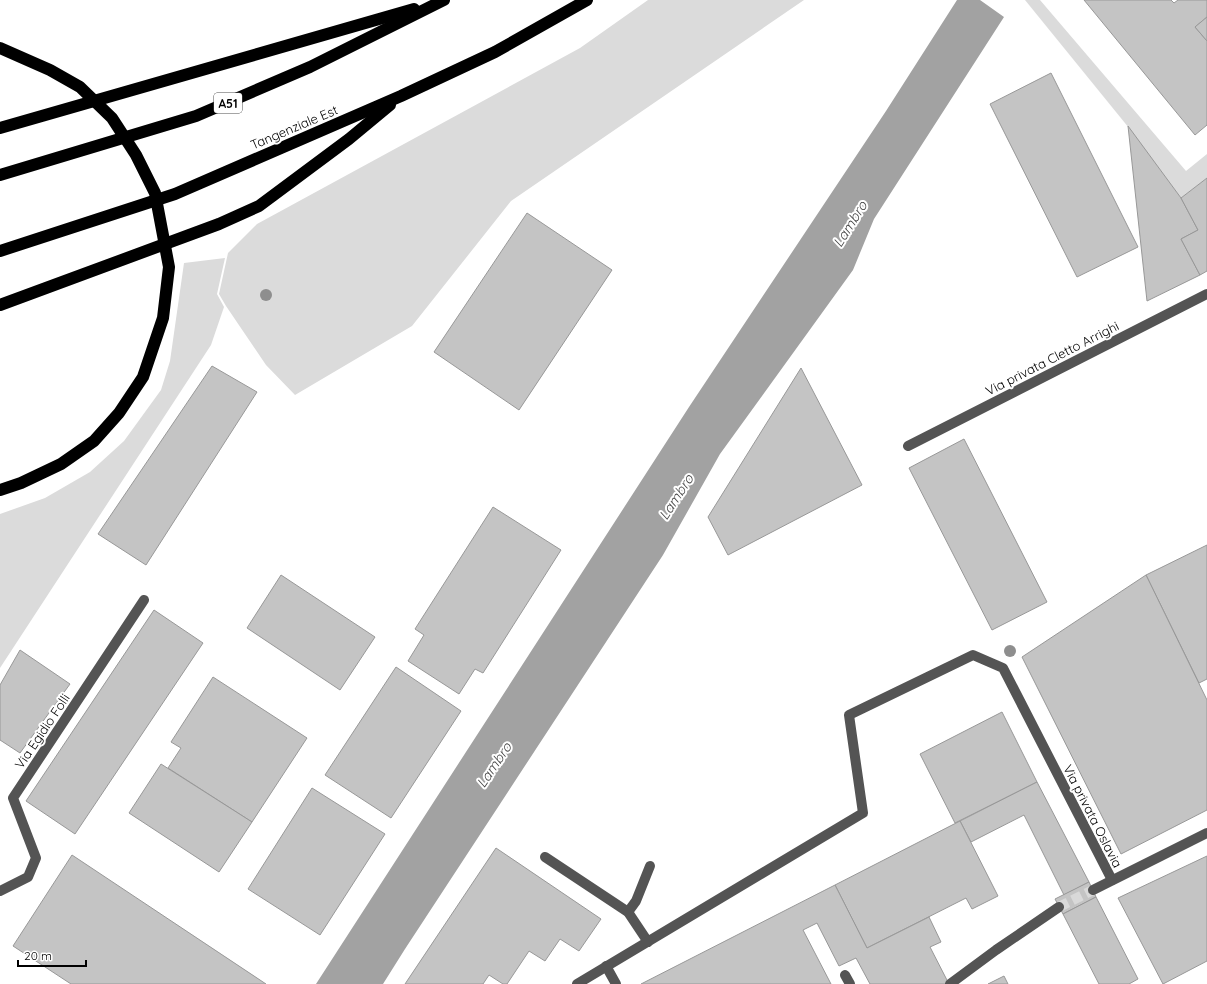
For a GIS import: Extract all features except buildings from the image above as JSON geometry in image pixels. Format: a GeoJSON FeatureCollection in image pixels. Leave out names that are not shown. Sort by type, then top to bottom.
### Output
{"type":"FeatureCollection","features":[{"type":"Feature","properties":{"kind":"highway"},"geometry":{"type":"LineString","coordinates":[[0,128],[444,0]]}},
{"type":"Feature","properties":{"kind":"highway","name":"A51"},"geometry":{"type":"LineString","coordinates":[[0,175],[196,116],[310,67],[444,0]]}},
{"type":"Feature","properties":{"kind":"highway","name":"Tangenziale Est"},"geometry":{"type":"LineString","coordinates":[[0,251],[175,194],[401,96],[495,52],[587,0]]}},
{"type":"Feature","properties":{"kind":"highway"},"geometry":{"type":"LineString","coordinates":[[0,48],[50,70],[80,87],[112,118],[136,155],[155,193],[170,267],[163,318],[143,377],[119,412],[94,441],[61,464],[21,483],[0,490]]}},
{"type":"Feature","properties":{"kind":"highway"},"geometry":{"type":"LineString","coordinates":[[0,305],[219,224],[259,206],[349,138],[401,96]]}},
{"type":"Feature","properties":{"kind":"lane","name":"Via privata Cletto Arrighi"},"geometry":{"type":"LineString","coordinates":[[908,446],[1207,294]]}},
{"type":"Feature","properties":{"kind":"lane","name":"Via Egidio Folli"},"geometry":{"type":"LineString","coordinates":[[0,891],[28,877],[36,858],[13,798],[144,600]]}},
{"type":"Feature","properties":{"kind":"lane","name":"Via privata Oslavia"},"geometry":{"type":"LineString","coordinates":[[648,942],[863,813],[849,715],[973,655],[1003,668],[1112,880],[1207,833]]}},
{"type":"Feature","properties":{"kind":"lane"},"geometry":{"type":"LineString","coordinates":[[545,857],[628,912],[648,942],[577,984]]}},
{"type":"Feature","properties":{"kind":"lane"},"geometry":{"type":"LineString","coordinates":[[628,912],[636,901],[650,866]]}},
{"type":"Feature","properties":{"kind":"lane"},"geometry":{"type":"LineString","coordinates":[[1092,890],[1112,880]]}},
{"type":"Feature","properties":{"kind":"lane"},"geometry":{"type":"LineString","coordinates":[[950,984],[996,950],[1059,907]]}},
{"type":"Feature","properties":{"kind":"lane"},"geometry":{"type":"LineString","coordinates":[[606,966],[616,984]]}},
{"type":"Feature","properties":{"kind":"shaded area"},"geometry":{"type":"Polygon","coordinates":[[[648,0],[804,0],[511,201],[412,326],[295,395],[266,365],[219,294],[228,253],[257,224],[580,48],[648,0]]]}},
{"type":"Feature","properties":{"kind":"shaded area"},"geometry":{"type":"Polygon","coordinates":[[[1025,0],[1040,0],[1186,171],[1207,154],[1207,178],[1181,198],[1129,128],[1025,0]]]}},
{"type":"Feature","properties":{"kind":"shaded area"},"geometry":{"type":"Polygon","coordinates":[[[225,258],[217,294],[224,307],[211,345],[0,668],[0,514],[45,498],[90,472],[124,441],[161,390],[170,361],[184,263],[225,258]]]}},
{"type":"Feature","properties":{"kind":"water","name":"Lambro"},"geometry":{"type":"Polygon","coordinates":[[[957,0],[980,0],[1004,17],[874,219],[853,270],[720,454],[663,555],[383,984],[316,984],[689,407],[886,111],[957,0]]]}},
{"type":"Feature","properties":{"kind":"tunnel"},"geometry":{"type":"LineString","coordinates":[[1059,907],[1093,890]]}}]}
